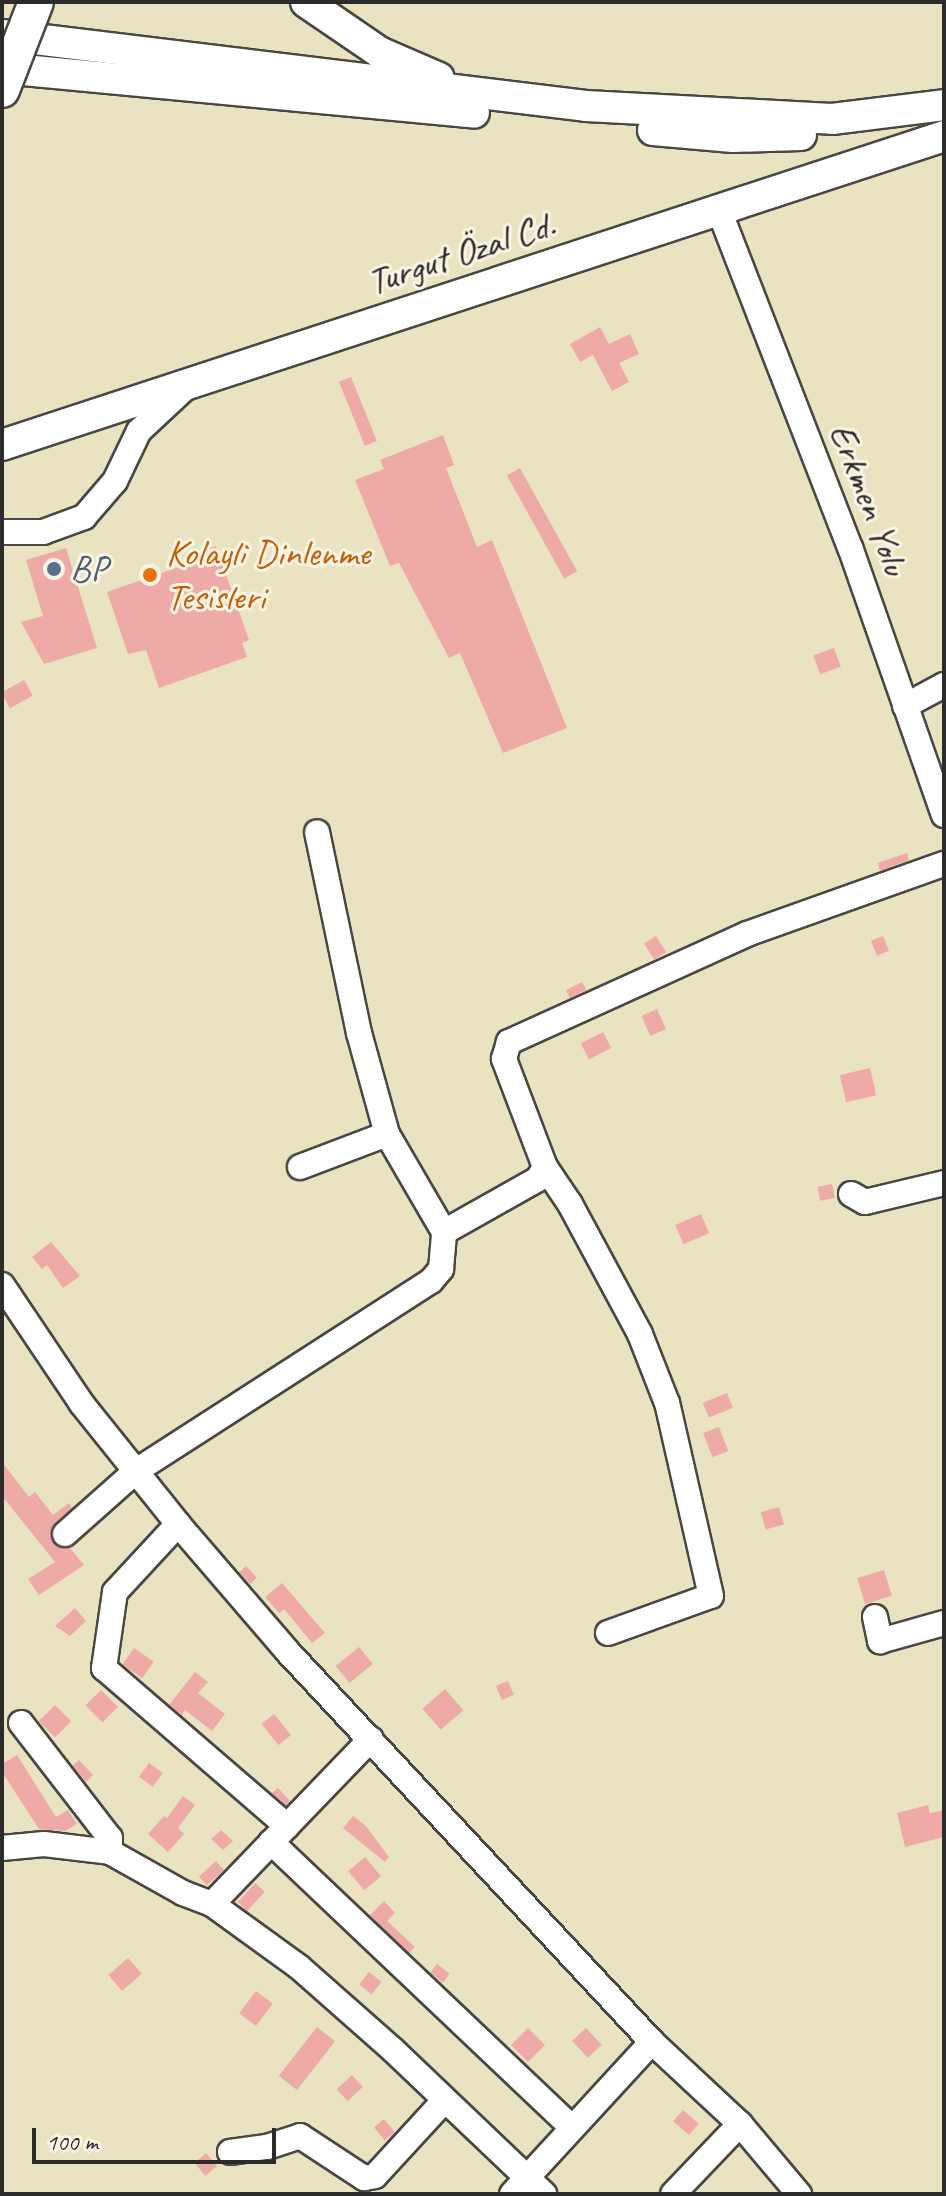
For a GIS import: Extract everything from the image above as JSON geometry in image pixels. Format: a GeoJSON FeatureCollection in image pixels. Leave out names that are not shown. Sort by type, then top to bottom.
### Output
{"type":"FeatureCollection","features":[{"type":"Feature","properties":{"kind":"highway"},"geometry":{"type":"LineString","coordinates":[[2,90],[36,2]]}},
{"type":"Feature","properties":{"kind":"main road"},"geometry":{"type":"LineString","coordinates":[[306,2],[379,52],[466,92]]}},
{"type":"Feature","properties":{"kind":"main road"},"geometry":{"type":"LineString","coordinates":[[2,35],[586,106],[832,119],[944,105]]}},
{"type":"Feature","properties":{"kind":"main road"},"geometry":{"type":"LineString","coordinates":[[2,68],[733,137],[861,132],[944,122]]}},
{"type":"Feature","properties":{"kind":"main road","name":"Turgut Özal Cd."},"geometry":{"type":"LineString","coordinates":[[2,445],[944,136]]}},
{"type":"Feature","properties":{"kind":"street","name":"Erkmen Yolu"},"geometry":{"type":"LineString","coordinates":[[719,210],[850,547],[944,815]]}},
{"type":"Feature","properties":{"kind":"street"},"geometry":{"type":"LineString","coordinates":[[2,532],[43,532],[84,517],[115,481],[139,431],[157,411],[193,383]]}},
{"type":"Feature","properties":{"kind":"street"},"geometry":{"type":"LineString","coordinates":[[905,706],[944,685]]}},
{"type":"Feature","properties":{"kind":"street"},"geometry":{"type":"LineString","coordinates":[[65,1534],[136,1471],[431,1281],[441,1269],[444,1232],[387,1134],[359,1033],[317,832]]}},
{"type":"Feature","properties":{"kind":"street"},"geometry":{"type":"LineString","coordinates":[[608,1633],[711,1596],[667,1403],[640,1334],[570,1204],[545,1167],[504,1059],[509,1042],[747,934],[944,864]]}},
{"type":"Feature","properties":{"kind":"street"},"geometry":{"type":"LineString","coordinates":[[300,1167],[387,1134]]}},
{"type":"Feature","properties":{"kind":"street"},"geometry":{"type":"LineString","coordinates":[[444,1232],[538,1179],[545,1167]]}},
{"type":"Feature","properties":{"kind":"street"},"geometry":{"type":"LineString","coordinates":[[851,1194],[865,1202],[944,1183]]}},
{"type":"Feature","properties":{"kind":"street"},"geometry":{"type":"LineString","coordinates":[[2,1285],[82,1404],[178,1524],[288,1652],[652,2042],[740,2124],[799,2194]]}},
{"type":"Feature","properties":{"kind":"street"},"geometry":{"type":"LineString","coordinates":[[178,1524],[115,1592],[104,1668],[279,1834],[572,2128]]}},
{"type":"Feature","properties":{"kind":"street"},"geometry":{"type":"LineString","coordinates":[[875,1617],[880,1641],[944,1623]]}},
{"type":"Feature","properties":{"kind":"street"},"geometry":{"type":"LineString","coordinates":[[21,1723],[110,1838],[110,1852]]}},
{"type":"Feature","properties":{"kind":"street"},"geometry":{"type":"LineString","coordinates":[[212,1904],[371,1739]]}},
{"type":"Feature","properties":{"kind":"street"},"geometry":{"type":"LineString","coordinates":[[2,1848],[44,1844],[110,1852],[183,1893],[212,1904],[299,1967],[445,2100],[519,2186],[544,2194]]}},
{"type":"Feature","properties":{"kind":"street"},"geometry":{"type":"LineString","coordinates":[[519,2186],[652,2042]]}},
{"type":"Feature","properties":{"kind":"street"},"geometry":{"type":"LineString","coordinates":[[230,2152],[267,2147],[300,2136],[364,2178],[375,2176],[445,2100]]}},
{"type":"Feature","properties":{"kind":"street"},"geometry":{"type":"LineString","coordinates":[[673,2194],[740,2124]]}},
{"type":"Feature","properties":{"kind":"building"},"geometry":{"type":"Polygon","coordinates":[[[600,327],[609,344],[630,334],[639,354],[619,363],[629,382],[612,391],[593,355],[580,362],[570,344],[600,327]]]}},
{"type":"Feature","properties":{"kind":"building"},"geometry":{"type":"Polygon","coordinates":[[[351,377],[377,441],[365,446],[339,382],[351,377]]]}},
{"type":"Feature","properties":{"kind":"building"},"geometry":{"type":"Polygon","coordinates":[[[443,435],[454,465],[446,468],[477,547],[492,540],[567,728],[503,753],[460,653],[449,658],[399,563],[390,566],[355,480],[384,469],[380,460],[443,435]]]}},
{"type":"Feature","properties":{"kind":"building"},"geometry":{"type":"Polygon","coordinates":[[[520,468],[577,571],[564,578],[507,475],[520,468]]]}},
{"type":"Feature","properties":{"kind":"building"},"geometry":{"type":"Polygon","coordinates":[[[216,546],[249,640],[242,643],[247,657],[159,688],[146,650],[128,654],[107,592],[202,559],[199,552],[216,546]]]}},
{"type":"Feature","properties":{"kind":"building"},"geometry":{"type":"Polygon","coordinates":[[[66,548],[97,648],[44,664],[21,622],[43,616],[26,560],[66,548]]]}},
{"type":"Feature","properties":{"kind":"building"},"geometry":{"type":"Polygon","coordinates":[[[834,648],[841,667],[820,674],[813,656],[834,648]]]}},
{"type":"Feature","properties":{"kind":"building"},"geometry":{"type":"Polygon","coordinates":[[[24,680],[33,696],[10,708],[2,692],[24,680]]]}},
{"type":"Feature","properties":{"kind":"building"},"geometry":{"type":"Polygon","coordinates":[[[907,853],[909,860],[880,871],[878,863],[907,853]]]}},
{"type":"Feature","properties":{"kind":"building"},"geometry":{"type":"Polygon","coordinates":[[[656,936],[666,952],[654,960],[644,943],[656,936]]]}},
{"type":"Feature","properties":{"kind":"building"},"geometry":{"type":"Polygon","coordinates":[[[883,936],[889,951],[877,956],[871,941],[883,936]]]}},
{"type":"Feature","properties":{"kind":"building"},"geometry":{"type":"Polygon","coordinates":[[[582,982],[586,990],[570,998],[566,990],[582,982]]]}},
{"type":"Feature","properties":{"kind":"building"},"geometry":{"type":"Polygon","coordinates":[[[657,1009],[666,1029],[650,1036],[641,1016],[657,1009]]]}},
{"type":"Feature","properties":{"kind":"building"},"geometry":{"type":"Polygon","coordinates":[[[603,1032],[611,1048],[589,1059],[581,1043],[603,1032]]]}},
{"type":"Feature","properties":{"kind":"building"},"geometry":{"type":"Polygon","coordinates":[[[870,1068],[876,1095],[846,1102],[840,1075],[870,1068]]]}},
{"type":"Feature","properties":{"kind":"building"},"geometry":{"type":"Polygon","coordinates":[[[832,1184],[835,1198],[820,1201],[817,1187],[832,1184]]]}},
{"type":"Feature","properties":{"kind":"building"},"geometry":{"type":"Polygon","coordinates":[[[701,1214],[709,1233],[683,1244],[675,1225],[701,1214]]]}},
{"type":"Feature","properties":{"kind":"building"},"geometry":{"type":"Polygon","coordinates":[[[51,1242],[80,1276],[63,1288],[47,1265],[42,1269],[32,1257],[51,1242]]]}},
{"type":"Feature","properties":{"kind":"building"},"geometry":{"type":"Polygon","coordinates":[[[727,1393],[733,1408],[709,1418],[703,1403],[727,1393]]]}},
{"type":"Feature","properties":{"kind":"building"},"geometry":{"type":"Polygon","coordinates":[[[719,1427],[728,1451],[712,1457],[703,1433],[719,1427]]]}},
{"type":"Feature","properties":{"kind":"building"},"geometry":{"type":"Polygon","coordinates":[[[2,1462],[29,1497],[35,1492],[53,1515],[69,1503],[72,1508],[55,1523],[50,1536],[60,1548],[70,1548],[84,1565],[39,1595],[28,1579],[55,1562],[2,1496],[2,1462]]]}},
{"type":"Feature","properties":{"kind":"building"},"geometry":{"type":"Polygon","coordinates":[[[779,1507],[784,1524],[766,1530],[761,1512],[779,1507]]]}},
{"type":"Feature","properties":{"kind":"building"},"geometry":{"type":"Polygon","coordinates":[[[246,1566],[257,1578],[250,1584],[239,1572],[246,1566]]]}},
{"type":"Feature","properties":{"kind":"building"},"geometry":{"type":"Polygon","coordinates":[[[884,1570],[892,1596],[865,1604],[857,1578],[884,1570]]]}},
{"type":"Feature","properties":{"kind":"building"},"geometry":{"type":"Polygon","coordinates":[[[282,1583],[325,1633],[312,1643],[284,1609],[279,1613],[265,1597],[282,1583]]]}},
{"type":"Feature","properties":{"kind":"building"},"geometry":{"type":"Polygon","coordinates":[[[75,1608],[86,1621],[70,1636],[55,1626],[75,1608]]]}},
{"type":"Feature","properties":{"kind":"building"},"geometry":{"type":"Polygon","coordinates":[[[359,1647],[373,1664],[350,1683],[336,1666],[359,1647]]]}},
{"type":"Feature","properties":{"kind":"building"},"geometry":{"type":"Polygon","coordinates":[[[134,1648],[154,1662],[142,1678],[123,1664],[134,1648]]]}},
{"type":"Feature","properties":{"kind":"building"},"geometry":{"type":"Polygon","coordinates":[[[195,1672],[208,1682],[198,1693],[225,1714],[212,1731],[185,1710],[182,1715],[169,1705],[195,1672]]]}},
{"type":"Feature","properties":{"kind":"building"},"geometry":{"type":"Polygon","coordinates":[[[508,1681],[514,1695],[502,1700],[496,1686],[508,1681]]]}},
{"type":"Feature","properties":{"kind":"building"},"geometry":{"type":"Polygon","coordinates":[[[445,1689],[463,1710],[441,1730],[422,1709],[445,1689]]]}},
{"type":"Feature","properties":{"kind":"building"},"geometry":{"type":"Polygon","coordinates":[[[101,1690],[118,1707],[102,1723],[85,1706],[101,1690]]]}},
{"type":"Feature","properties":{"kind":"building"},"geometry":{"type":"Polygon","coordinates":[[[55,1705],[71,1721],[55,1738],[39,1721],[55,1705]]]}},
{"type":"Feature","properties":{"kind":"building"},"geometry":{"type":"Polygon","coordinates":[[[274,1714],[291,1735],[279,1745],[262,1724],[274,1714]]]}},
{"type":"Feature","properties":{"kind":"building"},"geometry":{"type":"Polygon","coordinates":[[[17,1755],[56,1817],[68,1810],[77,1824],[65,1831],[39,1829],[2,1772],[2,1764],[17,1755]]]}},
{"type":"Feature","properties":{"kind":"building"},"geometry":{"type":"Polygon","coordinates":[[[79,1760],[93,1775],[86,1782],[73,1766],[79,1760]]]}},
{"type":"Feature","properties":{"kind":"building"},"geometry":{"type":"Polygon","coordinates":[[[149,1763],[163,1773],[153,1787],[139,1777],[149,1763]]]}},
{"type":"Feature","properties":{"kind":"building"},"geometry":{"type":"Polygon","coordinates":[[[278,1788],[290,1801],[286,1805],[272,1793],[278,1788]]]}},
{"type":"Feature","properties":{"kind":"building"},"geometry":{"type":"Polygon","coordinates":[[[183,1796],[195,1805],[178,1828],[184,1834],[168,1852],[148,1834],[164,1816],[167,1818],[183,1796]]]}},
{"type":"Feature","properties":{"kind":"building"},"geometry":{"type":"Polygon","coordinates":[[[928,1805],[930,1813],[944,1810],[944,1837],[905,1847],[897,1813],[928,1805]]]}},
{"type":"Feature","properties":{"kind":"building"},"geometry":{"type":"Polygon","coordinates":[[[353,1816],[365,1825],[389,1857],[385,1862],[343,1828],[353,1816]]]}},
{"type":"Feature","properties":{"kind":"building"},"geometry":{"type":"Polygon","coordinates":[[[221,1830],[233,1841],[223,1850],[211,1839],[221,1830]]]}},
{"type":"Feature","properties":{"kind":"building"},"geometry":{"type":"Polygon","coordinates":[[[365,1857],[381,1876],[364,1890],[348,1871],[365,1857]]]}},
{"type":"Feature","properties":{"kind":"building"},"geometry":{"type":"Polygon","coordinates":[[[216,1861],[224,1870],[207,1885],[199,1876],[216,1861]]]}},
{"type":"Feature","properties":{"kind":"building"},"geometry":{"type":"Polygon","coordinates":[[[255,1883],[265,1892],[247,1911],[238,1902],[255,1883]]]}},
{"type":"Feature","properties":{"kind":"building"},"geometry":{"type":"Polygon","coordinates":[[[384,1901],[395,1913],[387,1921],[415,1947],[409,1953],[370,1915],[384,1901]]]}},
{"type":"Feature","properties":{"kind":"building"},"geometry":{"type":"Polygon","coordinates":[[[128,1958],[142,1974],[122,1991],[108,1975],[128,1958]]]}},
{"type":"Feature","properties":{"kind":"building"},"geometry":{"type":"Polygon","coordinates":[[[437,1964],[450,1974],[443,1983],[430,1973],[437,1964]]]}},
{"type":"Feature","properties":{"kind":"building"},"geometry":{"type":"Polygon","coordinates":[[[369,1972],[382,1982],[372,1994],[359,1985],[369,1972]]]}},
{"type":"Feature","properties":{"kind":"building"},"geometry":{"type":"Polygon","coordinates":[[[256,1991],[273,2004],[256,2026],[239,2013],[256,1991]]]}},
{"type":"Feature","properties":{"kind":"building"},"geometry":{"type":"Polygon","coordinates":[[[317,2027],[335,2041],[297,2090],[279,2076],[317,2027]]]}},
{"type":"Feature","properties":{"kind":"building"},"geometry":{"type":"Polygon","coordinates":[[[528,2028],[545,2045],[528,2062],[511,2045],[528,2028]]]}},
{"type":"Feature","properties":{"kind":"building"},"geometry":{"type":"Polygon","coordinates":[[[586,2028],[602,2045],[588,2058],[572,2041],[586,2028]]]}},
{"type":"Feature","properties":{"kind":"building"},"geometry":{"type":"Polygon","coordinates":[[[352,2075],[363,2087],[348,2101],[337,2089],[352,2075]]]}},
{"type":"Feature","properties":{"kind":"building"},"geometry":{"type":"Polygon","coordinates":[[[683,2110],[699,2124],[689,2135],[673,2121],[683,2110]]]}},
{"type":"Feature","properties":{"kind":"building"},"geometry":{"type":"Polygon","coordinates":[[[384,2119],[395,2132],[385,2140],[374,2127],[384,2119]]]}},
{"type":"Feature","properties":{"kind":"building"},"geometry":{"type":"Polygon","coordinates":[[[206,2153],[217,2166],[205,2176],[195,2163],[206,2153]]]}},
{"type":"Feature","properties":{"kind":"place","name":"BP"},"geometry":{"type":"Point","coordinates":[54,569]}},
{"type":"Feature","properties":{"kind":"place","name":"Kolayli Dinlenme Tesisleri"},"geometry":{"type":"Point","coordinates":[150,575]}}]}
